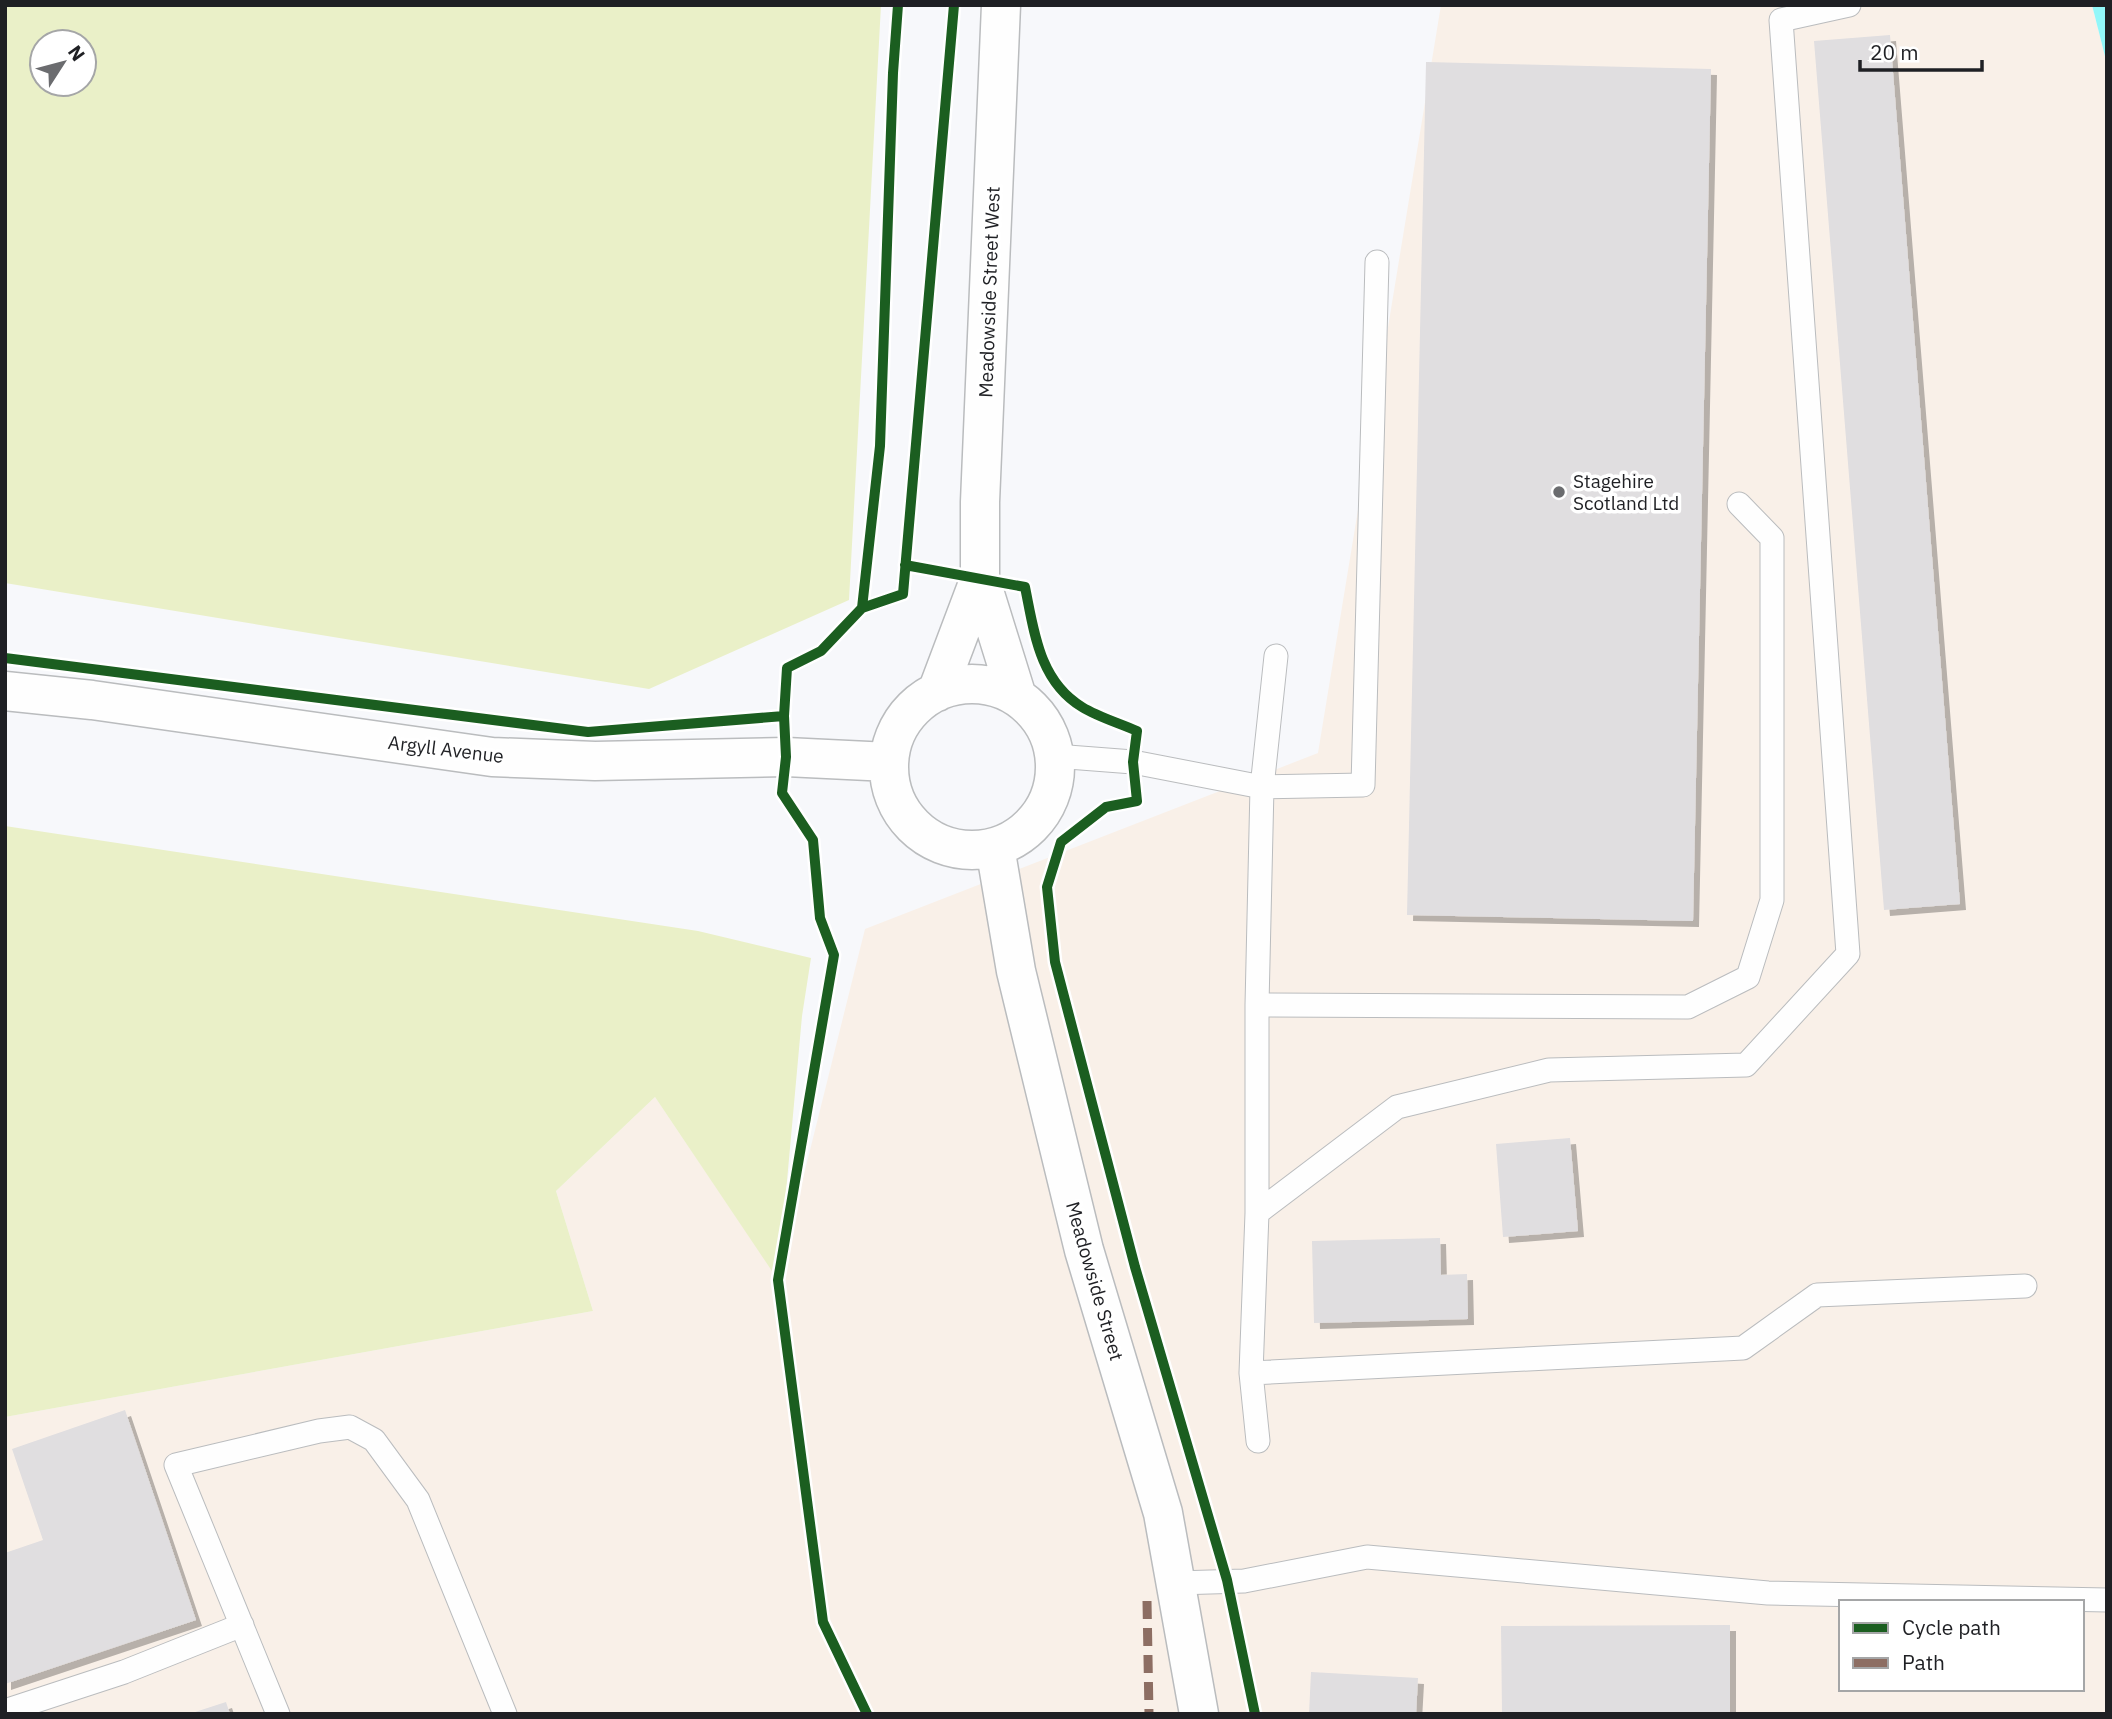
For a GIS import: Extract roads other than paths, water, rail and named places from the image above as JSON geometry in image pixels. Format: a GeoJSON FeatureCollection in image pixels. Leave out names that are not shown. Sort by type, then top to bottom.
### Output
{"type":"FeatureCollection","features":[{"type":"Feature","properties":{"kind":"street","name":"Meadowside Street West"},"geometry":{"type":"LineString","coordinates":[[1001,5],[980,502],[980,578],[1017,696]]}},
{"type":"Feature","properties":{"kind":"street","name":"Meadowside Street West"},"geometry":{"type":"LineString","coordinates":[[937,692],[980,578]]}},
{"type":"Feature","properties":{"kind":"street"},"geometry":{"type":"LineString","coordinates":[[964,684],[991,686],[1017,696],[1035,712],[1048,733],[1055,756],[1055,780],[1048,803],[1035,823],[1017,838],[995,847],[969,850],[943,845],[920,832],[902,813],[891,789],[889,762],[893,740],[903,720],[918,704],[937,692],[964,684]]}},
{"type":"Feature","properties":{"kind":"street","name":"Argyll Avenue"},"geometry":{"type":"LineString","coordinates":[[5,691],[92,700],[492,757],[595,761],[786,757],[889,762]]}},
{"type":"Feature","properties":{"kind":"street","name":"Meadowside Street"},"geometry":{"type":"LineString","coordinates":[[995,847],[1016,971],[1081,1237],[1163,1513],[1199,1714]]}},
{"type":"Feature","properties":{"kind":"lane"},"geometry":{"type":"LineString","coordinates":[[1257,1213],[1397,1107],[1549,1070],[1746,1065],[1848,954],[1781,20],[1849,5]]}},
{"type":"Feature","properties":{"kind":"lane"},"geometry":{"type":"LineString","coordinates":[[1055,756],[1133,762],[1262,787],[1363,785],[1377,262]]}},
{"type":"Feature","properties":{"kind":"lane"},"geometry":{"type":"LineString","coordinates":[[1257,1005],[1688,1007],[1748,977],[1772,900],[1772,538],[1739,504]]}},
{"type":"Feature","properties":{"kind":"lane"},"geometry":{"type":"LineString","coordinates":[[1258,1441],[1251,1373],[1257,1213],[1257,1005],[1262,787],[1276,656]]}},
{"type":"Feature","properties":{"kind":"lane"},"geometry":{"type":"LineString","coordinates":[[1251,1373],[1744,1348],[1816,1295],[2025,1286]]}},
{"type":"Feature","properties":{"kind":"lane"},"geometry":{"type":"LineString","coordinates":[[278,1714],[176,1465],[319,1430],[350,1427],[374,1440],[418,1500],[505,1714]]}},
{"type":"Feature","properties":{"kind":"lane"},"geometry":{"type":"LineString","coordinates":[[1176,1583],[1244,1581],[1367,1558],[1768,1593],[2107,1600]]}},
{"type":"Feature","properties":{"kind":"lane"},"geometry":{"type":"LineString","coordinates":[[5,1711],[124,1672],[242,1625]]}},
{"type":"Feature","properties":{"kind":"water"},"geometry":{"type":"Polygon","coordinates":[[[2092,5],[2107,5],[2107,64],[2092,5]]]}},
{"type":"Feature","properties":{"kind":"place","name":"Stagehire Scotland Ltd"},"geometry":{"type":"Point","coordinates":[1559,492]}}]}
